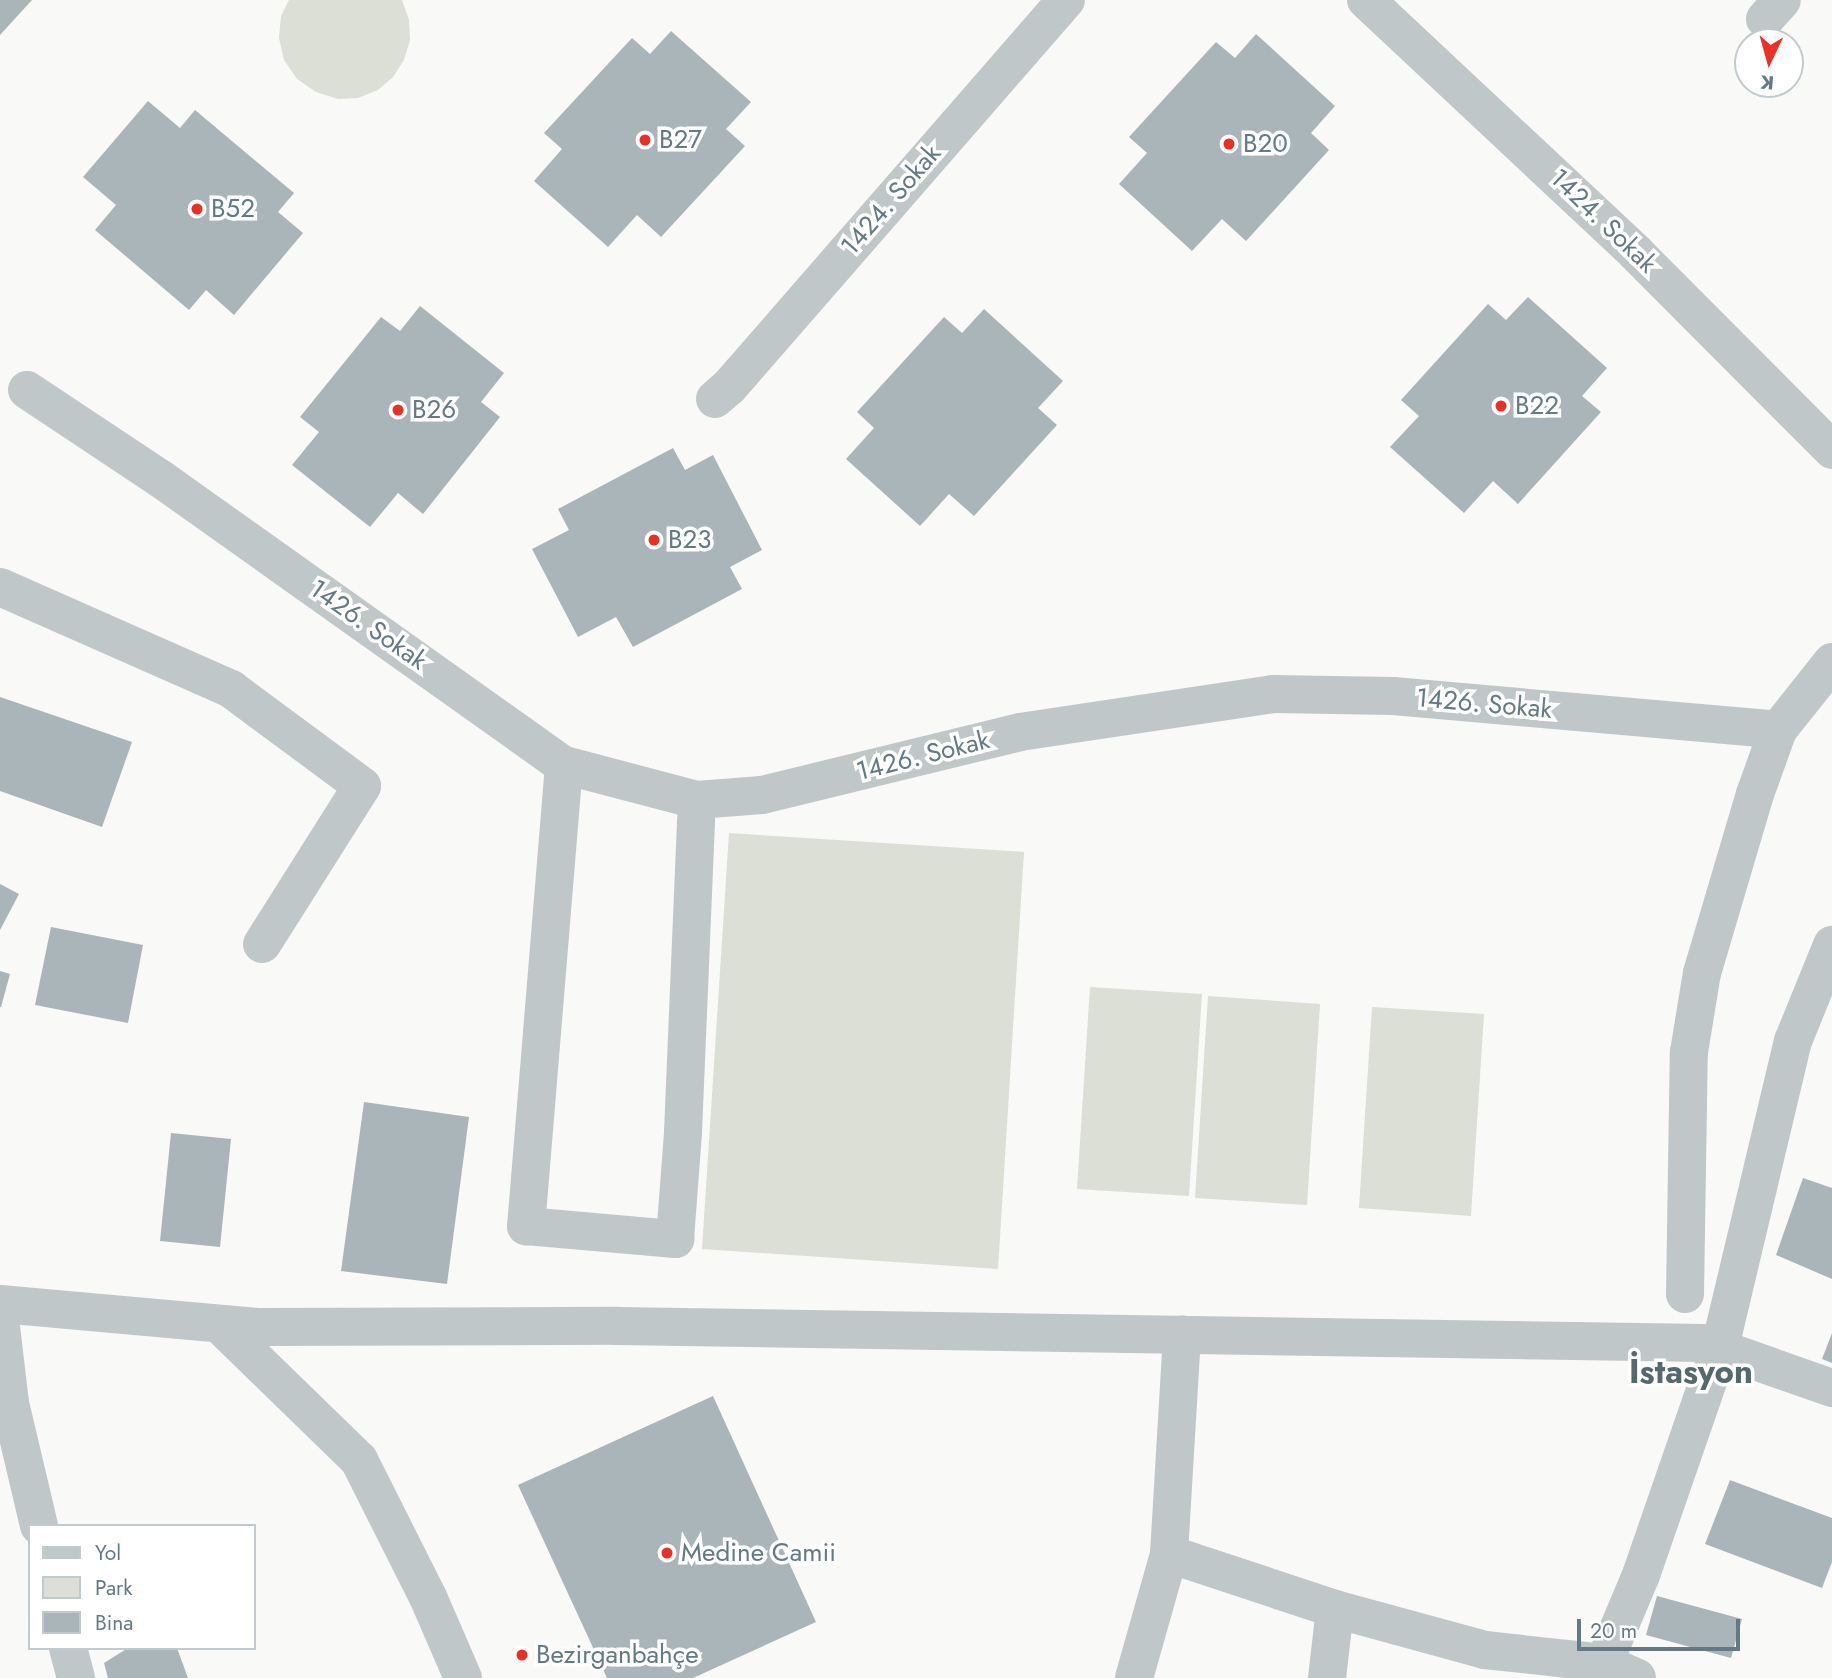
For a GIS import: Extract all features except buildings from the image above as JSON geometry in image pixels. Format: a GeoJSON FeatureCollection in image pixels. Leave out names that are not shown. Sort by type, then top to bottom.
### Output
{"type":"FeatureCollection","features":[{"type":"Feature","properties":{"kind":"street","name":"1424. Sokak"},"geometry":{"type":"LineString","coordinates":[[715,399],[729,387],[1066,0]]}},
{"type":"Feature","properties":{"kind":"street","name":"1424. Sokak"},"geometry":{"type":"LineString","coordinates":[[1366,0],[1636,253],[1832,450]]}},
{"type":"Feature","properties":{"kind":"street","name":"1426. Sokak"},"geometry":{"type":"LineString","coordinates":[[27,390],[161,479],[564,765],[697,800],[762,794],[1020,732],[1273,694],[1393,696],[1778,730]]}},
{"type":"Feature","properties":{"kind":"street"},"geometry":{"type":"LineString","coordinates":[[0,587],[232,689],[362,786],[262,944]]}},
{"type":"Feature","properties":{"kind":"street"},"geometry":{"type":"LineString","coordinates":[[1685,1294],[1689,1052],[1702,973],[1755,794],[1778,730],[1832,662]]}},
{"type":"Feature","properties":{"kind":"street"},"geometry":{"type":"LineString","coordinates":[[564,765],[526,1226],[675,1239],[683,1132],[697,800]]}},
{"type":"Feature","properties":{"kind":"street"},"geometry":{"type":"LineString","coordinates":[[1169,1553],[1335,1609],[1484,1664],[1620,1670],[1641,1575],[1720,1347],[1793,1041],[1832,945]]}},
{"type":"Feature","properties":{"kind":"street"},"geometry":{"type":"LineString","coordinates":[[0,1304],[260,1327],[617,1326],[1704,1343],[1832,1388]]}},
{"type":"Feature","properties":{"kind":"street"},"geometry":{"type":"LineString","coordinates":[[0,1318],[5,1404],[38,1524]]}},
{"type":"Feature","properties":{"kind":"street"},"geometry":{"type":"LineString","coordinates":[[219,1324],[359,1460],[428,1597],[463,1678]]}},
{"type":"Feature","properties":{"kind":"street"},"geometry":{"type":"LineString","coordinates":[[1134,1678],[1169,1553],[1182,1334]]}},
{"type":"Feature","properties":{"kind":"street"},"geometry":{"type":"LineString","coordinates":[[1327,1678],[1335,1609]]}},
{"type":"Feature","properties":{"kind":"street"},"geometry":{"type":"LineString","coordinates":[[69,1650],[76,1678]]}},
{"type":"Feature","properties":{"kind":"green space"},"geometry":{"type":"Polygon","coordinates":[[[289,0],[402,0],[409,20],[410,40],[404,60],[393,77],[378,90],[358,98],[338,99],[316,92],[297,79],[284,60],[279,38],[281,16],[289,0]]]}},
{"type":"Feature","properties":{"kind":"green space"},"geometry":{"type":"Polygon","coordinates":[[[729,833],[1024,852],[998,1269],[702,1249],[729,833]]]}},
{"type":"Feature","properties":{"kind":"green space"},"geometry":{"type":"Polygon","coordinates":[[[1090,987],[1202,994],[1189,1196],[1077,1189],[1090,987]]]}},
{"type":"Feature","properties":{"kind":"green space"},"geometry":{"type":"Polygon","coordinates":[[[1208,996],[1320,1004],[1307,1205],[1195,1198],[1208,996]]]}},
{"type":"Feature","properties":{"kind":"green space"},"geometry":{"type":"Polygon","coordinates":[[[1372,1007],[1484,1014],[1471,1216],[1359,1208],[1372,1007]]]}},
{"type":"Feature","properties":{"kind":"place","name":"B27"},"geometry":{"type":"Point","coordinates":[645,140]}},
{"type":"Feature","properties":{"kind":"place","name":"B20"},"geometry":{"type":"Point","coordinates":[1229,144]}},
{"type":"Feature","properties":{"kind":"place","name":"B52"},"geometry":{"type":"Point","coordinates":[197,209]}},
{"type":"Feature","properties":{"kind":"place","name":"B22"},"geometry":{"type":"Point","coordinates":[1501,406]}},
{"type":"Feature","properties":{"kind":"place","name":"B26"},"geometry":{"type":"Point","coordinates":[398,410]}},
{"type":"Feature","properties":{"kind":"place","name":"B23"},"geometry":{"type":"Point","coordinates":[654,540]}},
{"type":"Feature","properties":{"kind":"place","name":"Medine Camii"},"geometry":{"type":"Point","coordinates":[667,1553]}},
{"type":"Feature","properties":{"kind":"place","name":"Bezirganbahçe"},"geometry":{"type":"Point","coordinates":[522,1655]}},
{"type":"Feature","properties":{"kind":"district","name":"İstasyon"},"geometry":{"type":"Point","coordinates":[1691,1372]}}]}
